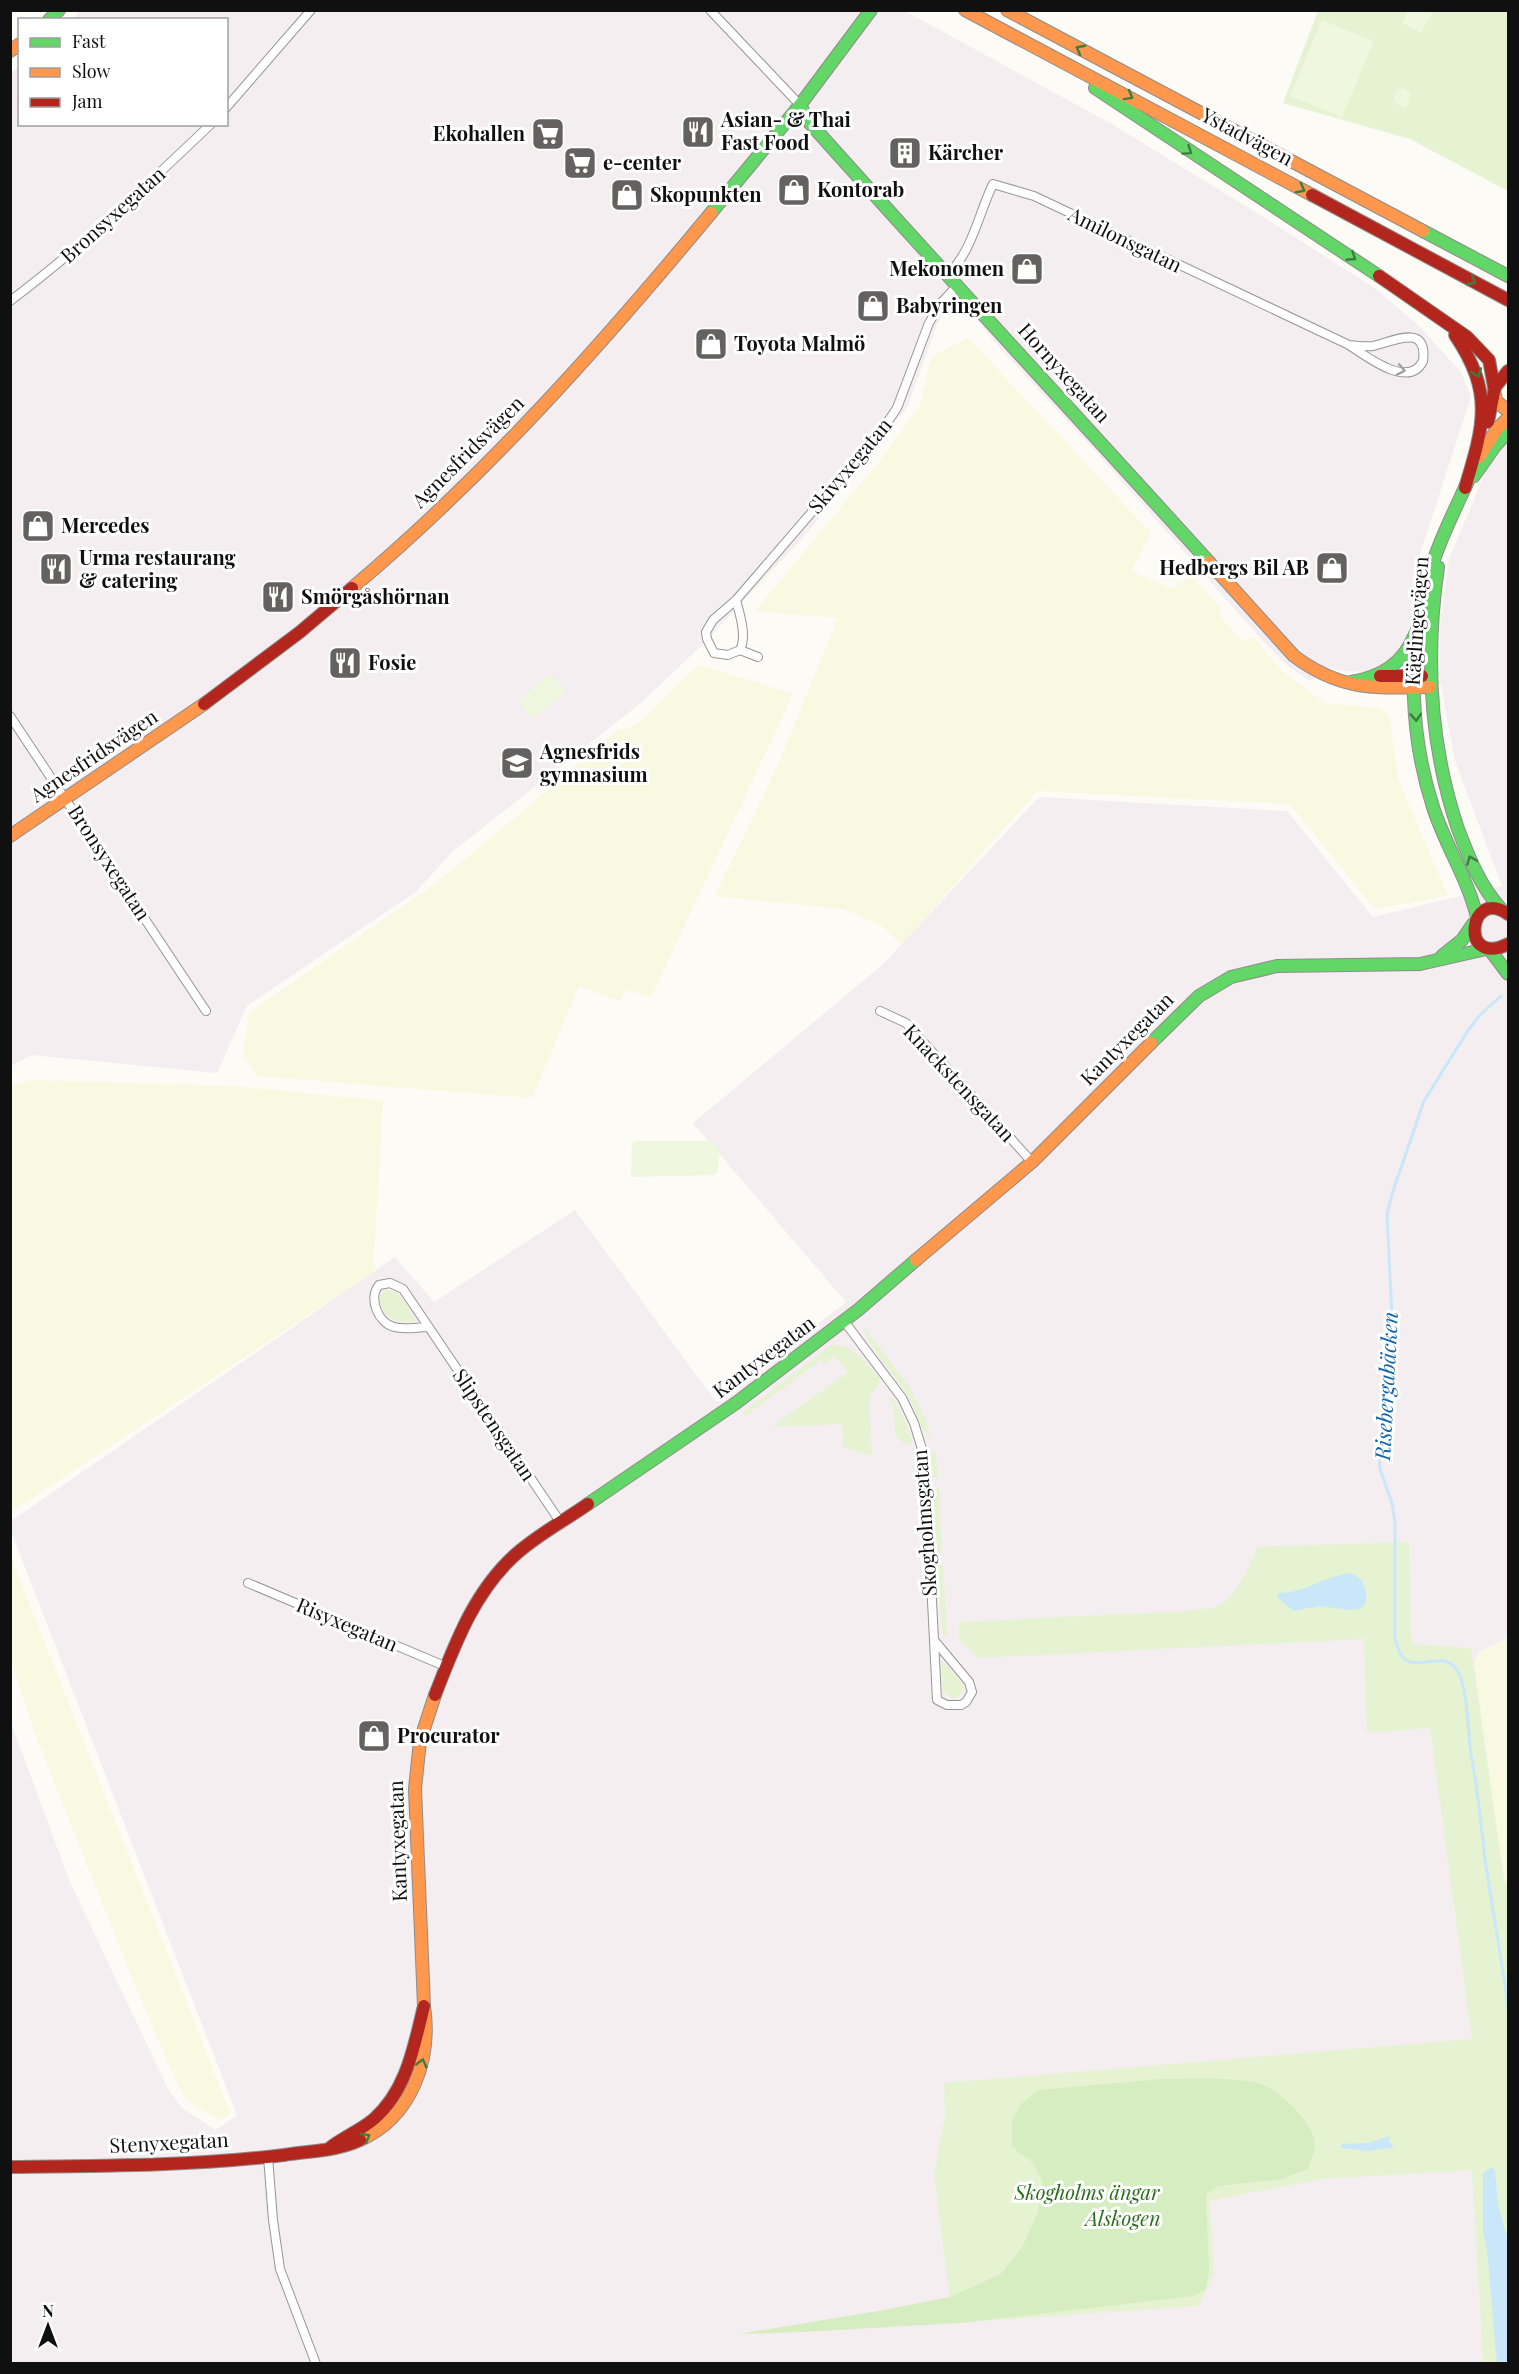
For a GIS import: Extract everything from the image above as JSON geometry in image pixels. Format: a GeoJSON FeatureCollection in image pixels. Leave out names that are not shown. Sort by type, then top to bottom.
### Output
{"type":"FeatureCollection","features":[{"type":"Feature","properties":{"kind":"main road","name":"Agnesfridsvägen"},"geometry":{"type":"LineString","coordinates":[[10,836],[243,676],[300,632],[396,551],[508,442],[588,358],[800,105],[871,10]]}},
{"type":"Feature","properties":{"kind":"main road","name":"Ystadvägen"},"geometry":{"type":"LineString","coordinates":[[965,10],[1509,300]]}},
{"type":"Feature","properties":{"kind":"main road","name":"Ystadvägen"},"geometry":{"type":"LineString","coordinates":[[1007,10],[1504,273]]}},
{"type":"Feature","properties":{"kind":"main road"},"geometry":{"type":"LineString","coordinates":[[1017,38],[1354,259],[1467,337],[1483,352],[1490,364],[1497,401],[1509,411]]}},
{"type":"Feature","properties":{"kind":"main road","name":"Hornyxegatan"},"geometry":{"type":"LineString","coordinates":[[800,105],[809,122],[947,276],[1294,656],[1316,673],[1337,682],[1367,687],[1416,681]]}},
{"type":"Feature","properties":{"kind":"main road"},"geometry":{"type":"LineString","coordinates":[[1446,323],[1471,357],[1483,396],[1480,434],[1465,488]]}},
{"type":"Feature","properties":{"kind":"main road"},"geometry":{"type":"LineString","coordinates":[[1494,388],[1500,376],[1509,371]]}},
{"type":"Feature","properties":{"kind":"main road","name":"Käglingevägen"},"geometry":{"type":"LineString","coordinates":[[1480,455],[1494,388]]}},
{"type":"Feature","properties":{"kind":"main road","name":"Käglingevägen"},"geometry":{"type":"LineString","coordinates":[[1488,949],[1476,941],[1474,903],[1454,860],[1428,789],[1418,734],[1416,681],[1420,616],[1426,585],[1444,536],[1480,455],[1497,429],[1509,418]]}},
{"type":"Feature","properties":{"kind":"main road"},"geometry":{"type":"LineString","coordinates":[[1465,488],[1489,453],[1509,432]]}},
{"type":"Feature","properties":{"kind":"main road","name":"Käglingevägen"},"geometry":{"type":"LineString","coordinates":[[1444,536],[1435,585],[1430,682],[1439,762],[1452,812],[1480,882],[1506,912]]}},
{"type":"Feature","properties":{"kind":"main road"},"geometry":{"type":"LineString","coordinates":[[1337,682],[1364,680],[1397,664],[1413,639],[1420,616]]}},
{"type":"Feature","properties":{"kind":"main road","name":"Hornyxegatan"},"geometry":{"type":"LineString","coordinates":[[1376,676],[1430,682]]}},
{"type":"Feature","properties":{"kind":"main road"},"geometry":{"type":"LineString","coordinates":[[1475,920],[1489,909],[1506,912]]}},
{"type":"Feature","properties":{"kind":"main road","name":"Kantyxegatan"},"geometry":{"type":"LineString","coordinates":[[1420,964],[1440,957],[1454,948],[1475,920]]}},
{"type":"Feature","properties":{"kind":"main road","name":"Kantyxegatan"},"geometry":{"type":"LineString","coordinates":[[397,2114],[422,2069],[428,2037],[428,2022],[424,2006],[414,1796],[420,1740],[428,1713],[469,1614],[485,1586],[517,1553],[736,1403],[844,1321],[1032,1162],[1184,1009],[1214,986],[1232,977],[1277,966],[1420,964],[1488,949],[1498,950],[1509,944]]}},
{"type":"Feature","properties":{"kind":"main road"},"geometry":{"type":"LineString","coordinates":[[1488,949],[1509,974]]}},
{"type":"Feature","properties":{"kind":"main road","name":"Kantyxegatan"},"geometry":{"type":"LineString","coordinates":[[388,2105],[409,2068],[424,2006]]}},
{"type":"Feature","properties":{"kind":"main road","name":"Stenyxegatan"},"geometry":{"type":"LineString","coordinates":[[330,2147],[372,2120],[388,2105]]}},
{"type":"Feature","properties":{"kind":"main road","name":"Stenyxegatan"},"geometry":{"type":"LineString","coordinates":[[10,2167],[128,2166],[268,2157],[348,2146],[363,2139],[397,2114]]}},
{"type":"Feature","properties":{"kind":"street"},"geometry":{"type":"LineString","coordinates":[[228,106],[311,10]]}},
{"type":"Feature","properties":{"kind":"street","name":"Hornyxegatan"},"geometry":{"type":"LineString","coordinates":[[710,10],[800,105]]}},
{"type":"Feature","properties":{"kind":"street","name":"Bronsyxegatan"},"geometry":{"type":"LineString","coordinates":[[10,301],[49,272],[108,221],[209,126]]}},
{"type":"Feature","properties":{"kind":"street","name":"Amilonsgatan"},"geometry":{"type":"LineString","coordinates":[[947,276],[960,263],[993,184],[1034,196],[1349,345],[1370,359],[1399,372],[1415,371],[1423,361],[1422,346],[1412,337],[1401,337],[1368,347],[1349,345]]}},
{"type":"Feature","properties":{"kind":"street","name":"Skivyxegatan"},"geometry":{"type":"LineString","coordinates":[[758,657],[740,650],[728,655],[714,653],[707,639],[709,626],[736,600],[880,433],[897,408],[929,323],[941,303],[957,286]]}},
{"type":"Feature","properties":{"kind":"street"},"geometry":{"type":"LineString","coordinates":[[736,600],[743,634],[740,650]]}},
{"type":"Feature","properties":{"kind":"street","name":"Bronsyxegatan"},"geometry":{"type":"LineString","coordinates":[[10,716],[206,1011]]}},
{"type":"Feature","properties":{"kind":"street","name":"Knackstensgatan"},"geometry":{"type":"LineString","coordinates":[[880,1011],[906,1023],[1032,1162]]}},
{"type":"Feature","properties":{"kind":"street","name":"Slipstensgatan"},"geometry":{"type":"LineString","coordinates":[[428,1327],[399,1328],[387,1324],[375,1306],[376,1289],[379,1285],[390,1283],[402,1289],[428,1327],[561,1523]]}},
{"type":"Feature","properties":{"kind":"street","name":"Skogholmsgatan"},"geometry":{"type":"LineString","coordinates":[[844,1321],[902,1398],[914,1423],[922,1449],[925,1465],[937,1700],[947,1705],[961,1705],[972,1692],[969,1682],[934,1640]]}},
{"type":"Feature","properties":{"kind":"street","name":"Risyxegatan"},"geometry":{"type":"LineString","coordinates":[[248,1583],[447,1667]]}},
{"type":"Feature","properties":{"kind":"street"},"geometry":{"type":"LineString","coordinates":[[268,2157],[280,2270],[316,2364]]}},
{"type":"Feature","properties":{"kind":"shaded area"},"geometry":{"type":"Polygon","coordinates":[[[82,10],[905,11],[1110,123],[1376,289],[1420,327],[1461,372],[1471,397],[1420,554],[1412,619],[1405,640],[1399,652],[1388,663],[1368,672],[1331,668],[1310,681],[1288,666],[997,345],[957,295],[937,324],[908,406],[809,531],[699,648],[642,702],[452,852],[417,891],[247,1006],[217,1073],[32,1055],[11,1066],[10,74],[18,68],[18,126],[228,126],[228,18],[73,18],[82,10]]]}},
{"type":"Feature","properties":{"kind":"shaded area"},"geometry":{"type":"Polygon","coordinates":[[[1508,438],[1508,1638],[1478,1653],[1504,1879],[1508,1885],[1508,2363],[11,2363],[10,1720],[70,1882],[168,2089],[182,2108],[216,2130],[237,2115],[11,1531],[11,1521],[395,1257],[434,1302],[575,1210],[716,1402],[846,1302],[693,1123],[882,965],[1039,797],[1287,811],[1373,917],[1502,886],[1455,761],[1440,681],[1440,627],[1449,559],[1488,466],[1508,438]]]}},
{"type":"Feature","properties":{"kind":"green space"},"geometry":{"type":"Polygon","coordinates":[[[1318,11],[1508,11],[1508,191],[1410,139],[1283,103],[1318,11]]]}},
{"type":"Feature","properties":{"kind":"green space"},"geometry":{"type":"Polygon","coordinates":[[[1408,11],[1433,11],[1421,33],[1402,23],[1408,11]]]}},
{"type":"Feature","properties":{"kind":"green space"},"geometry":{"type":"Polygon","coordinates":[[[1322,20],[1374,41],[1342,117],[1290,96],[1322,20]]]}},
{"type":"Feature","properties":{"kind":"green space"},"geometry":{"type":"Polygon","coordinates":[[[1402,87],[1411,92],[1406,108],[1394,100],[1397,89],[1401,90],[1402,87]]]}},
{"type":"Feature","properties":{"kind":"green space"},"geometry":{"type":"Polygon","coordinates":[[[968,338],[1151,533],[1131,571],[1172,589],[1192,576],[1220,607],[1220,616],[1241,640],[1254,638],[1282,671],[1325,703],[1379,708],[1389,716],[1399,782],[1448,896],[1375,909],[1290,804],[1037,791],[901,945],[881,925],[844,909],[715,896],[778,765],[838,618],[755,611],[883,457],[921,403],[931,357],[968,338]]]}},
{"type":"Feature","properties":{"kind":"green space"},"geometry":{"type":"Polygon","coordinates":[[[700,665],[793,694],[651,997],[626,990],[620,1001],[579,986],[532,1098],[257,1076],[243,1056],[249,1015],[254,1009],[431,887],[617,730],[633,726],[645,718],[700,665]]]}},
{"type":"Feature","properties":{"kind":"green space"},"geometry":{"type":"Polygon","coordinates":[[[549,675],[565,690],[565,693],[532,719],[519,701],[549,675]]]}},
{"type":"Feature","properties":{"kind":"green space"},"geometry":{"type":"Polygon","coordinates":[[[31,1080],[233,1086],[383,1101],[373,1272],[11,1512],[10,1087],[31,1080]]]}},
{"type":"Feature","properties":{"kind":"green space"},"geometry":{"type":"Polygon","coordinates":[[[635,1141],[711,1141],[719,1150],[718,1171],[715,1175],[631,1177],[632,1144],[635,1141]]]}},
{"type":"Feature","properties":{"kind":"green space"},"geometry":{"type":"Polygon","coordinates":[[[385,1290],[400,1296],[416,1321],[397,1321],[384,1312],[379,1298],[385,1290]]]}},
{"type":"Feature","properties":{"kind":"green space"},"geometry":{"type":"Polygon","coordinates":[[[865,1328],[910,1388],[926,1420],[931,1437],[921,1425],[911,1401],[874,1349],[865,1328]]]}},
{"type":"Feature","properties":{"kind":"green space"},"geometry":{"type":"Polygon","coordinates":[[[831,1345],[839,1345],[852,1350],[879,1377],[879,1383],[869,1397],[872,1456],[843,1447],[842,1424],[772,1427],[848,1372],[835,1356],[824,1364],[821,1360],[745,1416],[742,1413],[831,1345]]]}},
{"type":"Feature","properties":{"kind":"green space"},"geometry":{"type":"Polygon","coordinates":[[[890,1396],[908,1429],[912,1441],[909,1445],[903,1443],[895,1435],[894,1407],[888,1397],[890,1396]]]}},
{"type":"Feature","properties":{"kind":"green space"},"geometry":{"type":"Polygon","coordinates":[[[935,1451],[939,1479],[933,1477],[931,1454],[935,1451]]]}},
{"type":"Feature","properties":{"kind":"green space"},"geometry":{"type":"Polygon","coordinates":[[[939,1488],[942,1556],[936,1553],[933,1490],[939,1488]]]}},
{"type":"Feature","properties":{"kind":"green space","name":"Skogholms ängar"},"geometry":{"type":"Polygon","coordinates":[[[1409,1542],[1411,1644],[1471,1648],[1504,1879],[1508,1885],[1508,2363],[1483,2363],[1472,2170],[1323,2179],[1209,2201],[1214,2272],[1199,2306],[956,2323],[949,2293],[934,2175],[945,2115],[944,2083],[1472,2039],[1430,1728],[1367,1733],[1364,1639],[979,1658],[959,1640],[959,1622],[1211,1608],[1224,1602],[1236,1589],[1257,1547],[1409,1542]]]}},
{"type":"Feature","properties":{"kind":"green space"},"geometry":{"type":"Polygon","coordinates":[[[10,1555],[230,2113],[222,2120],[196,2107],[184,2096],[175,2079],[35,1734],[11,1661],[10,1555]]]}},
{"type":"Feature","properties":{"kind":"green space"},"geometry":{"type":"Polygon","coordinates":[[[943,1565],[947,1634],[943,1637],[937,1568],[943,1565]]]}},
{"type":"Feature","properties":{"kind":"green space"},"geometry":{"type":"Polygon","coordinates":[[[1508,1638],[1508,1885],[1504,1880],[1495,1822],[1474,1662],[1478,1653],[1508,1638]]]}},
{"type":"Feature","properties":{"kind":"green space"},"geometry":{"type":"Polygon","coordinates":[[[941,1659],[964,1686],[961,1694],[953,1699],[943,1692],[941,1659]]]}},
{"type":"Feature","properties":{"kind":"green space","name":"Alskogen"},"geometry":{"type":"Polygon","coordinates":[[[1162,2079],[1232,2079],[1264,2085],[1293,2107],[1309,2127],[1313,2137],[1315,2147],[1308,2169],[1281,2179],[1218,2186],[1206,2194],[1209,2271],[1206,2289],[1194,2296],[959,2323],[739,2334],[950,2297],[1001,2274],[1023,2246],[1038,2212],[1043,2183],[1033,2163],[1012,2147],[1012,2120],[1022,2103],[1039,2090],[1162,2079]]]}},
{"type":"Feature","properties":{"kind":"water"},"geometry":{"type":"Polygon","coordinates":[[[1351,1573],[1362,1581],[1365,1588],[1366,1602],[1362,1608],[1350,1610],[1320,1606],[1294,1611],[1279,1599],[1277,1593],[1296,1591],[1351,1573]]]}},
{"type":"Feature","properties":{"kind":"water"},"geometry":{"type":"Polygon","coordinates":[[[1390,2136],[1389,2141],[1394,2147],[1369,2151],[1340,2148],[1342,2144],[1368,2143],[1390,2136]]]}},
{"type":"Feature","properties":{"kind":"water"},"geometry":{"type":"Polygon","coordinates":[[[1492,2167],[1495,2171],[1498,2204],[1508,2241],[1508,2363],[1497,2363],[1487,2250],[1483,2232],[1483,2173],[1492,2167]]]}},
{"type":"Feature","properties":{"kind":"waterway","name":"Risebergabäcken"},"geometry":{"type":"LineString","coordinates":[[1501,996],[1480,1015],[1467,1032],[1424,1101],[1392,1194],[1387,1214],[1392,1318],[1384,1430],[1379,1456],[1380,1469],[1392,1503],[1395,1522],[1395,1637],[1400,1652],[1406,1660],[1414,1663],[1441,1661],[1450,1663],[1461,1678],[1508,2008]]}},
{"type":"Feature","properties":{"kind":"traffic: fast"},"geometry":{"type":"LineString","coordinates":[[51,18],[59,10]]}},
{"type":"Feature","properties":{"kind":"traffic: fast"},"geometry":{"type":"LineString","coordinates":[[711,213],[800,105],[871,10]]}},
{"type":"Feature","properties":{"kind":"traffic: fast"},"geometry":{"type":"LineString","coordinates":[[1095,88],[1379,276]]}},
{"type":"Feature","properties":{"kind":"traffic: fast"},"geometry":{"type":"LineString","coordinates":[[800,105],[809,122],[908,233],[1209,562]]}},
{"type":"Feature","properties":{"kind":"traffic: fast"},"geometry":{"type":"LineString","coordinates":[[1423,231],[1508,276]]}},
{"type":"Feature","properties":{"kind":"traffic: fast"},"geometry":{"type":"LineString","coordinates":[[1474,476],[1508,432]]}},
{"type":"Feature","properties":{"kind":"traffic: fast"},"geometry":{"type":"LineString","coordinates":[[1468,481],[1440,543],[1427,582],[1416,638],[1414,695],[1425,780],[1433,807],[1468,889],[1477,917]]}},
{"type":"Feature","properties":{"kind":"traffic: fast"},"geometry":{"type":"LineString","coordinates":[[1438,567],[1431,666],[1432,699],[1441,764],[1448,797],[1466,850],[1481,881],[1501,909]]}},
{"type":"Feature","properties":{"kind":"traffic: fast"},"geometry":{"type":"LineString","coordinates":[[1351,682],[1372,677],[1390,667],[1404,653],[1415,634]]}},
{"type":"Feature","properties":{"kind":"traffic: fast"},"geometry":{"type":"LineString","coordinates":[[1442,956],[1462,940],[1473,924]]}},
{"type":"Feature","properties":{"kind":"traffic: fast"},"geometry":{"type":"LineString","coordinates":[[1151,1043],[1199,996],[1231,977],[1277,966],[1420,964],[1486,949]]}},
{"type":"Feature","properties":{"kind":"traffic: fast"},"geometry":{"type":"LineString","coordinates":[[1490,950],[1508,974]]}},
{"type":"Feature","properties":{"kind":"traffic: fast"},"geometry":{"type":"LineString","coordinates":[[588,1504],[736,1403],[858,1310],[916,1260]]}},
{"type":"Feature","properties":{"kind":"traffic: slow"},"geometry":{"type":"LineString","coordinates":[[965,10],[1312,195]]}},
{"type":"Feature","properties":{"kind":"traffic: slow"},"geometry":{"type":"LineString","coordinates":[[1007,10],[1423,231]]}},
{"type":"Feature","properties":{"kind":"traffic: slow"},"geometry":{"type":"LineString","coordinates":[[10,51],[18,45]]}},
{"type":"Feature","properties":{"kind":"traffic: slow"},"geometry":{"type":"LineString","coordinates":[[352,588],[401,546],[539,409],[627,313],[711,213]]}},
{"type":"Feature","properties":{"kind":"traffic: slow"},"geometry":{"type":"LineString","coordinates":[[1494,390],[1496,401],[1508,411]]}},
{"type":"Feature","properties":{"kind":"traffic: slow"},"geometry":{"type":"LineString","coordinates":[[1479,457],[1497,429],[1508,418]]}},
{"type":"Feature","properties":{"kind":"traffic: slow"},"geometry":{"type":"LineString","coordinates":[[1209,562],[1294,656],[1311,667],[1327,676],[1359,685],[1392,688],[1430,687]]}},
{"type":"Feature","properties":{"kind":"traffic: slow"},"geometry":{"type":"LineString","coordinates":[[10,836],[204,704]]}},
{"type":"Feature","properties":{"kind":"traffic: slow"},"geometry":{"type":"LineString","coordinates":[[916,1260],[1032,1162],[1151,1043]]}},
{"type":"Feature","properties":{"kind":"traffic: slow"},"geometry":{"type":"LineString","coordinates":[[360,2140],[378,2130],[393,2117],[405,2101],[421,2066],[425,2046],[415,1789],[420,1741],[435,1695]]}},
{"type":"Feature","properties":{"kind":"traffic: jam"},"geometry":{"type":"LineString","coordinates":[[1312,195],[1508,300]]}},
{"type":"Feature","properties":{"kind":"traffic: jam"},"geometry":{"type":"LineString","coordinates":[[1379,276],[1467,337],[1489,360],[1494,387]]}},
{"type":"Feature","properties":{"kind":"traffic: jam"},"geometry":{"type":"LineString","coordinates":[[1455,335],[1476,375],[1482,410],[1477,446],[1465,488]]}},
{"type":"Feature","properties":{"kind":"traffic: jam"},"geometry":{"type":"LineString","coordinates":[[1488,422],[1495,387],[1508,371]]}},
{"type":"Feature","properties":{"kind":"traffic: jam"},"geometry":{"type":"LineString","coordinates":[[204,704],[300,632],[352,588]]}},
{"type":"Feature","properties":{"kind":"traffic: jam"},"geometry":{"type":"LineString","coordinates":[[1380,676],[1422,676]]}},
{"type":"Feature","properties":{"kind":"traffic: jam"},"geometry":{"type":"LineString","coordinates":[[1508,914],[1495,908],[1484,910],[1475,928],[1476,938],[1482,946],[1492,949],[1508,944]]}},
{"type":"Feature","properties":{"kind":"traffic: jam"},"geometry":{"type":"LineString","coordinates":[[435,1695],[467,1620],[488,1585],[515,1555],[532,1541],[588,1504]]}},
{"type":"Feature","properties":{"kind":"traffic: jam"},"geometry":{"type":"LineString","coordinates":[[331,2147],[374,2119],[394,2095],[408,2067],[424,2006]]}},
{"type":"Feature","properties":{"kind":"traffic: jam"},"geometry":{"type":"LineString","coordinates":[[10,2167],[147,2165],[250,2159],[323,2150],[360,2140]]}},
{"type":"Feature","properties":{"kind":"place","name":"Asian- & Thai Fast Food"},"geometry":{"type":"Point","coordinates":[698,132]}},
{"type":"Feature","properties":{"kind":"place","name":"Ekohallen"},"geometry":{"type":"Point","coordinates":[548,134]}},
{"type":"Feature","properties":{"kind":"place","name":"Kärcher"},"geometry":{"type":"Point","coordinates":[905,153]}},
{"type":"Feature","properties":{"kind":"place","name":"e-center"},"geometry":{"type":"Point","coordinates":[580,163]}},
{"type":"Feature","properties":{"kind":"place","name":"Kontorab"},"geometry":{"type":"Point","coordinates":[794,190]}},
{"type":"Feature","properties":{"kind":"place","name":"Skopunkten"},"geometry":{"type":"Point","coordinates":[627,195]}},
{"type":"Feature","properties":{"kind":"place","name":"Mekonomen"},"geometry":{"type":"Point","coordinates":[1027,269]}},
{"type":"Feature","properties":{"kind":"place","name":"Babyringen"},"geometry":{"type":"Point","coordinates":[873,306]}},
{"type":"Feature","properties":{"kind":"place","name":"Toyota Malmö"},"geometry":{"type":"Point","coordinates":[711,344]}},
{"type":"Feature","properties":{"kind":"place","name":"Mercedes"},"geometry":{"type":"Point","coordinates":[38,526]}},
{"type":"Feature","properties":{"kind":"place","name":"Hedbergs Bil AB"},"geometry":{"type":"Point","coordinates":[1332,568]}},
{"type":"Feature","properties":{"kind":"place","name":"Urma restaurang & catering"},"geometry":{"type":"Point","coordinates":[56,569]}},
{"type":"Feature","properties":{"kind":"place","name":"Smörgåshörnan"},"geometry":{"type":"Point","coordinates":[278,597]}},
{"type":"Feature","properties":{"kind":"place","name":"Fosie"},"geometry":{"type":"Point","coordinates":[345,663]}},
{"type":"Feature","properties":{"kind":"place","name":"Agnesfrids gymnasium"},"geometry":{"type":"Point","coordinates":[517,763]}},
{"type":"Feature","properties":{"kind":"place","name":"Procurator"},"geometry":{"type":"Point","coordinates":[374,1736]}}]}
